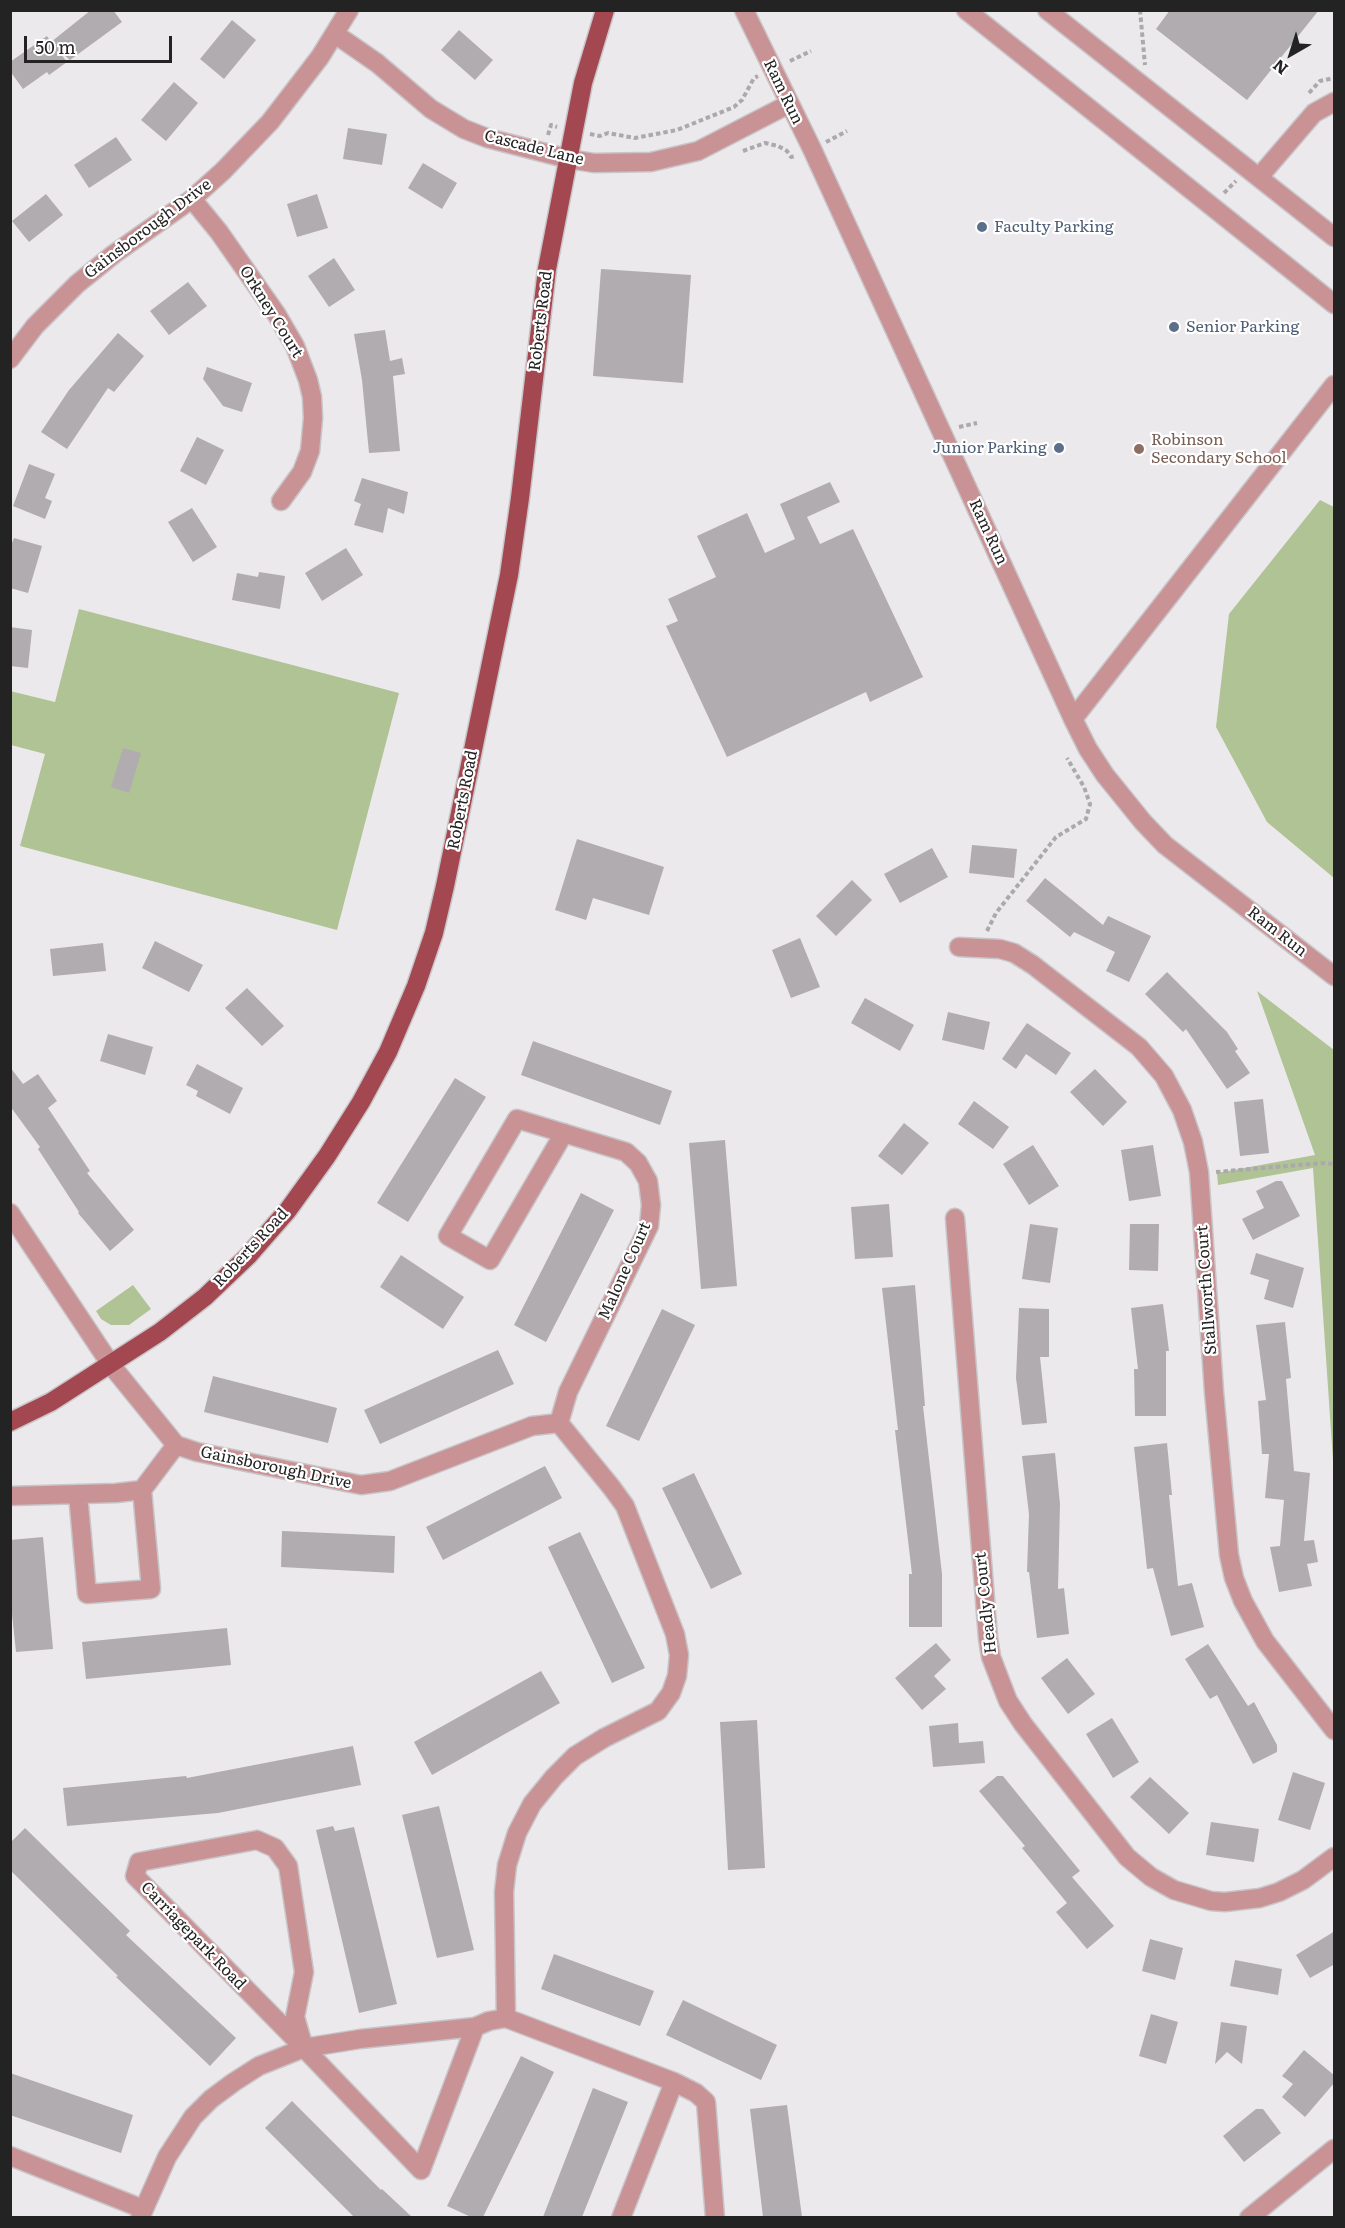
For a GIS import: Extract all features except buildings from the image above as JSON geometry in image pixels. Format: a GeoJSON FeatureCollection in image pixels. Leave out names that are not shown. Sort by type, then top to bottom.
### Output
{"type":"FeatureCollection","features":[{"type":"Feature","properties":{"kind":"main road","name":"Roberts Road"},"geometry":{"type":"LineString","coordinates":[[10,1422],[51,1402],[160,1332],[205,1297],[248,1256],[288,1210],[327,1156],[361,1102],[388,1052],[416,986],[434,933],[446,886],[509,575],[522,486],[547,269],[583,83],[605,10]]}},
{"type":"Feature","properties":{"kind":"street","name":"Gainsborough Drive"},"geometry":{"type":"LineString","coordinates":[[10,359],[35,326],[77,284],[114,254],[192,199],[270,122],[335,34],[349,10]]}},
{"type":"Feature","properties":{"kind":"street","name":"Ram Run"},"geometry":{"type":"LineString","coordinates":[[744,10],[812,149],[1073,719],[1105,774],[1143,822],[1165,845],[1335,976]]}},
{"type":"Feature","properties":{"kind":"street"},"geometry":{"type":"LineString","coordinates":[[966,10],[1335,304]]}},
{"type":"Feature","properties":{"kind":"street"},"geometry":{"type":"LineString","coordinates":[[1047,10],[1335,237]]}},
{"type":"Feature","properties":{"kind":"street","name":"Cascade Lane"},"geometry":{"type":"LineString","coordinates":[[335,34],[377,63],[431,109],[449,120],[487,138],[594,164],[651,162],[698,151],[789,104]]}},
{"type":"Feature","properties":{"kind":"street"},"geometry":{"type":"LineString","coordinates":[[1258,177],[1314,113],[1335,102]]}},
{"type":"Feature","properties":{"kind":"street","name":"Orkney Court"},"geometry":{"type":"LineString","coordinates":[[192,199],[219,232],[277,315],[295,346],[308,380],[313,418],[310,451],[302,472],[281,501]]}},
{"type":"Feature","properties":{"kind":"street"},"geometry":{"type":"LineString","coordinates":[[1073,719],[1335,385]]}},
{"type":"Feature","properties":{"kind":"street","name":"Stallworth Court"},"geometry":{"type":"LineString","coordinates":[[959,947],[1007,951],[1033,965],[1139,1047],[1164,1076],[1182,1110],[1193,1142],[1199,1175],[1214,1392],[1229,1555],[1234,1578],[1243,1601],[1265,1641],[1335,1730]]}},
{"type":"Feature","properties":{"kind":"street","name":"Malone Court"},"geometry":{"type":"LineString","coordinates":[[559,1423],[568,1392],[649,1226],[651,1205],[648,1181],[638,1163],[626,1152],[564,1133],[517,1119],[448,1236],[490,1260],[564,1133]]}},
{"type":"Feature","properties":{"kind":"street"},"geometry":{"type":"LineString","coordinates":[[10,1213],[111,1365],[176,1445],[142,1490],[151,1589],[87,1594],[78,1494]]}},
{"type":"Feature","properties":{"kind":"street","name":"Headly Court"},"geometry":{"type":"LineString","coordinates":[[955,1218],[988,1638],[994,1667],[1008,1701],[1023,1724],[1127,1857],[1151,1877],[1174,1890],[1211,1901],[1225,1902],[1260,1898],[1280,1892],[1304,1880],[1335,1857]]}},
{"type":"Feature","properties":{"kind":"street","name":"Gainsborough Drive"},"geometry":{"type":"LineString","coordinates":[[176,1445],[196,1452],[361,1485],[390,1481],[532,1426],[559,1423]]}},
{"type":"Feature","properties":{"kind":"street"},"geometry":{"type":"LineString","coordinates":[[506,2018],[504,1892],[507,1865],[517,1833],[541,1791],[575,1756],[604,1738],[658,1711],[671,1693],[677,1676],[679,1655],[675,1634],[625,1506],[559,1423]]}},
{"type":"Feature","properties":{"kind":"street"},"geometry":{"type":"LineString","coordinates":[[10,1496],[116,1494],[142,1490]]}},
{"type":"Feature","properties":{"kind":"street","name":"Carriagepark Road"},"geometry":{"type":"LineString","coordinates":[[304,2048],[295,2017],[304,1972],[288,1866],[275,1848],[257,1840],[139,1862],[135,1876],[421,2170],[475,2028]]}},
{"type":"Feature","properties":{"kind":"street"},"geometry":{"type":"LineString","coordinates":[[10,2156],[142,2213],[167,2157],[193,2117],[211,2099],[259,2066],[304,2048],[360,2039],[475,2028],[489,2021],[506,2018],[674,2082],[696,2093],[706,2102],[715,2217]]}},
{"type":"Feature","properties":{"kind":"street"},"geometry":{"type":"LineString","coordinates":[[621,2217],[674,2082]]}},
{"type":"Feature","properties":{"kind":"street"},"geometry":{"type":"LineString","coordinates":[[1249,2217],[1335,2149]]}},
{"type":"Feature","properties":{"kind":"path"},"geometry":{"type":"LineString","coordinates":[[545,153],[551,125],[600,136],[608,134],[635,138],[677,130],[734,107],[742,100],[754,78],[811,51]]}},
{"type":"Feature","properties":{"kind":"path"},"geometry":{"type":"LineString","coordinates":[[956,428],[977,423]]}},
{"type":"Feature","properties":{"kind":"path"},"geometry":{"type":"LineString","coordinates":[[978,948],[996,913],[1056,837],[1086,819],[1090,804],[1084,787],[1067,758]]}},
{"type":"Feature","properties":{"kind":"path"},"geometry":{"type":"LineString","coordinates":[[1199,1175],[1323,1162],[1335,1164]]}},
{"type":"Feature","properties":{"kind":"green space"},"geometry":{"type":"Polygon","coordinates":[[[1320,500],[1334,507],[1334,878],[1267,822],[1216,727],[1229,614],[1320,500]]]}},
{"type":"Feature","properties":{"kind":"green space"},"geometry":{"type":"Polygon","coordinates":[[[79,609],[399,693],[337,930],[20,846],[45,754],[11,745],[10,691],[55,702],[79,609]]]}},
{"type":"Feature","properties":{"kind":"green space"},"geometry":{"type":"Polygon","coordinates":[[[1257,991],[1334,1050],[1334,1475],[1313,1168],[1218,1185],[1217,1173],[1315,1155],[1257,991]]]}},
{"type":"Feature","properties":{"kind":"green space"},"geometry":{"type":"Polygon","coordinates":[[[133,1285],[151,1309],[129,1325],[111,1325],[101,1319],[96,1311],[133,1285]]]}},
{"type":"Feature","properties":{"kind":"place","name":"Faculty Parking"},"geometry":{"type":"Point","coordinates":[982,227]}},
{"type":"Feature","properties":{"kind":"place","name":"Senior Parking"},"geometry":{"type":"Point","coordinates":[1174,327]}},
{"type":"Feature","properties":{"kind":"place","name":"Junior Parking"},"geometry":{"type":"Point","coordinates":[1059,448]}},
{"type":"Feature","properties":{"kind":"place","name":"Robinson Secondary School"},"geometry":{"type":"Point","coordinates":[1139,449]}}]}
